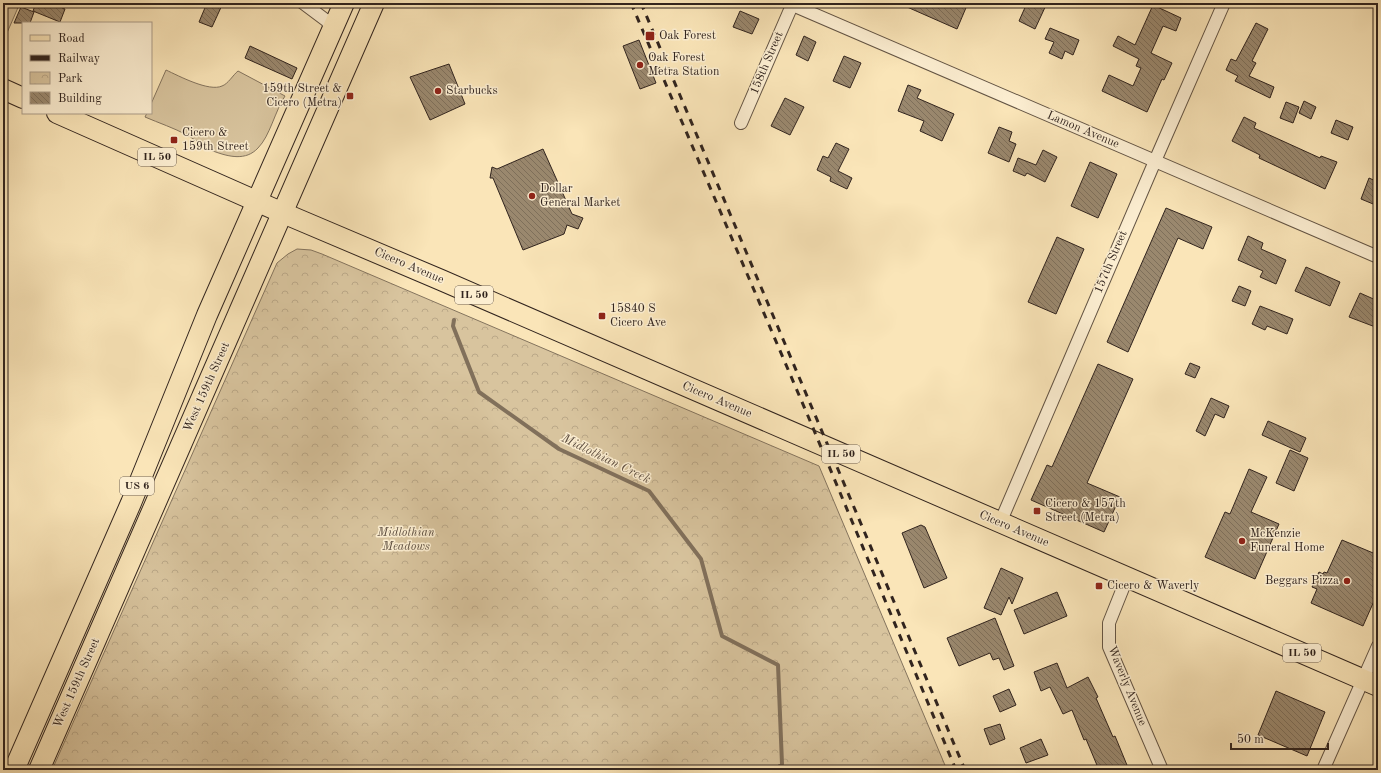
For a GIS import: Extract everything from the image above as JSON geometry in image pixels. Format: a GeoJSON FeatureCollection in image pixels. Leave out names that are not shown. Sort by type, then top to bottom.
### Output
{"type":"FeatureCollection","features":[{"type":"Feature","properties":{"kind":"main road","name":"West 159th Street"},"geometry":{"type":"LineString","coordinates":[[14,770],[131,503],[207,315],[344,3]]}},
{"type":"Feature","properties":{"kind":"main road","name":"West 159th Street"},"geometry":{"type":"LineString","coordinates":[[39,770],[374,3]]}},
{"type":"Feature","properties":{"kind":"main road"},"geometry":{"type":"LineString","coordinates":[[3,89],[22,98]]}},
{"type":"Feature","properties":{"kind":"main road","name":"Cicero Avenue"},"geometry":{"type":"LineString","coordinates":[[59,114],[283,213],[1371,683]]}},
{"type":"Feature","properties":{"kind":"street"},"geometry":{"type":"LineString","coordinates":[[303,3],[327,21],[332,30]]}},
{"type":"Feature","properties":{"kind":"street","name":"157th Street"},"geometry":{"type":"LineString","coordinates":[[1000,523],[1224,3]]}},
{"type":"Feature","properties":{"kind":"street","name":"Lamon Avenue"},"geometry":{"type":"LineString","coordinates":[[791,4],[1378,257]]}},
{"type":"Feature","properties":{"kind":"street","name":"158th Street"},"geometry":{"type":"LineString","coordinates":[[741,123],[791,4]]}},
{"type":"Feature","properties":{"kind":"street","name":"Waverly Avenue"},"geometry":{"type":"LineString","coordinates":[[1127,578],[1109,623],[1109,647],[1162,770]]}},
{"type":"Feature","properties":{"kind":"street"},"geometry":{"type":"LineString","coordinates":[[1323,770],[1371,683],[1378,646]]}},
{"type":"Feature","properties":{"kind":"green space"},"geometry":{"type":"Polygon","coordinates":[[[3,3],[20,3],[3,42],[3,3]]]}},
{"type":"Feature","properties":{"kind":"green space"},"geometry":{"type":"Polygon","coordinates":[[[166,70],[210,87],[222,86],[238,71],[285,96],[262,143],[248,155],[237,157],[213,151],[182,132],[145,117],[146,114],[152,114],[152,102],[166,70]]]}},
{"type":"Feature","properties":{"kind":"green space","name":"Midlothian Meadows"},"geometry":{"type":"Polygon","coordinates":[[[297,249],[311,250],[322,254],[819,466],[947,770],[52,770],[277,263],[297,249]]]}},
{"type":"Feature","properties":{"kind":"building"},"geometry":{"type":"Polygon","coordinates":[[[36,3],[51,3],[65,9],[60,22],[33,11],[36,3]]]}},
{"type":"Feature","properties":{"kind":"building"},"geometry":{"type":"Polygon","coordinates":[[[207,3],[223,3],[212,27],[199,22],[207,3]]]}},
{"type":"Feature","properties":{"kind":"building"},"geometry":{"type":"Polygon","coordinates":[[[898,3],[968,3],[957,29],[898,3]]]}},
{"type":"Feature","properties":{"kind":"building"},"geometry":{"type":"Polygon","coordinates":[[[1027,3],[1047,3],[1035,29],[1019,21],[1027,3]]]}},
{"type":"Feature","properties":{"kind":"building"},"geometry":{"type":"Polygon","coordinates":[[[1153,5],[1181,18],[1176,31],[1163,26],[1151,53],[1172,63],[1164,80],[1162,79],[1147,112],[1102,91],[1109,75],[1133,86],[1141,68],[1136,66],[1139,59],[1113,46],[1118,36],[1135,45],[1153,5]]]}},
{"type":"Feature","properties":{"kind":"building"},"geometry":{"type":"Polygon","coordinates":[[[21,7],[34,12],[30,22],[14,23],[21,7]]]}},
{"type":"Feature","properties":{"kind":"building"},"geometry":{"type":"Polygon","coordinates":[[[740,11],[759,19],[752,34],[733,27],[740,11]]]}},
{"type":"Feature","properties":{"kind":"building"},"geometry":{"type":"Polygon","coordinates":[[[1256,23],[1268,29],[1252,61],[1256,63],[1249,76],[1274,87],[1270,98],[1235,81],[1238,76],[1226,70],[1231,59],[1236,61],[1256,23]]]}},
{"type":"Feature","properties":{"kind":"building"},"geometry":{"type":"Polygon","coordinates":[[[1050,28],[1079,40],[1073,55],[1065,51],[1062,59],[1049,53],[1054,42],[1045,39],[1050,28]]]}},
{"type":"Feature","properties":{"kind":"building"},"geometry":{"type":"Polygon","coordinates":[[[804,36],[816,42],[808,61],[796,55],[804,36]]]}},
{"type":"Feature","properties":{"kind":"building","name":"Oak Forest Metra Station"},"geometry":{"type":"Polygon","coordinates":[[[639,40],[656,83],[640,89],[623,46],[639,40]]]}},
{"type":"Feature","properties":{"kind":"building"},"geometry":{"type":"Polygon","coordinates":[[[250,46],[297,68],[292,79],[245,58],[250,46]]]}},
{"type":"Feature","properties":{"kind":"building"},"geometry":{"type":"Polygon","coordinates":[[[844,56],[861,63],[850,88],[833,81],[844,56]]]}},
{"type":"Feature","properties":{"kind":"building","name":"Starbucks"},"geometry":{"type":"Polygon","coordinates":[[[449,64],[465,104],[430,120],[410,77],[449,64]]]}},
{"type":"Feature","properties":{"kind":"building"},"geometry":{"type":"Polygon","coordinates":[[[908,85],[921,90],[917,98],[954,114],[942,141],[920,131],[924,121],[898,111],[908,85]]]}},
{"type":"Feature","properties":{"kind":"building"},"geometry":{"type":"Polygon","coordinates":[[[785,98],[804,107],[790,135],[771,126],[785,98]]]}},
{"type":"Feature","properties":{"kind":"building"},"geometry":{"type":"Polygon","coordinates":[[[1304,101],[1316,107],[1311,119],[1299,113],[1304,101]]]}},
{"type":"Feature","properties":{"kind":"building"},"geometry":{"type":"Polygon","coordinates":[[[1286,102],[1299,107],[1293,123],[1280,118],[1286,102]]]}},
{"type":"Feature","properties":{"kind":"building"},"geometry":{"type":"Polygon","coordinates":[[[1244,117],[1256,123],[1254,128],[1320,158],[1321,156],[1337,162],[1325,189],[1259,158],[1260,155],[1232,141],[1244,117]]]}},
{"type":"Feature","properties":{"kind":"building"},"geometry":{"type":"Polygon","coordinates":[[[1336,120],[1353,127],[1348,140],[1331,133],[1336,120]]]}},
{"type":"Feature","properties":{"kind":"building"},"geometry":{"type":"Polygon","coordinates":[[[999,127],[1012,132],[1009,141],[1016,144],[1009,162],[988,153],[999,127]]]}},
{"type":"Feature","properties":{"kind":"building"},"geometry":{"type":"Polygon","coordinates":[[[836,143],[849,149],[838,171],[852,178],[847,189],[830,181],[831,177],[817,170],[823,156],[828,158],[836,143]]]}},
{"type":"Feature","properties":{"kind":"building","name":"Dollar General Market"},"geometry":{"type":"Polygon","coordinates":[[[543,149],[572,214],[583,218],[578,229],[567,225],[564,234],[523,250],[493,178],[490,178],[492,167],[497,169],[543,149]]]}},
{"type":"Feature","properties":{"kind":"building"},"geometry":{"type":"Polygon","coordinates":[[[1043,150],[1057,157],[1045,182],[1027,173],[1025,176],[1013,171],[1018,158],[1036,165],[1043,150]]]}},
{"type":"Feature","properties":{"kind":"building"},"geometry":{"type":"Polygon","coordinates":[[[1090,162],[1117,174],[1098,218],[1071,206],[1090,162]]]}},
{"type":"Feature","properties":{"kind":"building"},"geometry":{"type":"Polygon","coordinates":[[[1369,178],[1378,182],[1378,206],[1361,199],[1369,178]]]}},
{"type":"Feature","properties":{"kind":"building"},"geometry":{"type":"Polygon","coordinates":[[[1166,208],[1212,227],[1203,249],[1178,238],[1128,352],[1107,342],[1166,208]]]}},
{"type":"Feature","properties":{"kind":"building"},"geometry":{"type":"Polygon","coordinates":[[[1248,236],[1263,243],[1261,249],[1286,260],[1276,284],[1260,277],[1263,271],[1238,260],[1248,236]]]}},
{"type":"Feature","properties":{"kind":"building"},"geometry":{"type":"Polygon","coordinates":[[[1057,237],[1084,249],[1056,314],[1028,302],[1057,237]]]}},
{"type":"Feature","properties":{"kind":"building"},"geometry":{"type":"Polygon","coordinates":[[[1306,267],[1340,282],[1330,306],[1295,291],[1306,267]]]}},
{"type":"Feature","properties":{"kind":"building"},"geometry":{"type":"Polygon","coordinates":[[[1239,286],[1251,291],[1245,306],[1232,301],[1239,286]]]}},
{"type":"Feature","properties":{"kind":"building"},"geometry":{"type":"Polygon","coordinates":[[[1360,293],[1378,301],[1378,328],[1349,317],[1360,293]]]}},
{"type":"Feature","properties":{"kind":"building"},"geometry":{"type":"Polygon","coordinates":[[[1260,306],[1293,319],[1287,334],[1267,326],[1265,330],[1252,324],[1260,306]]]}},
{"type":"Feature","properties":{"kind":"building"},"geometry":{"type":"Polygon","coordinates":[[[1190,363],[1200,367],[1195,378],[1185,374],[1190,363]]]}},
{"type":"Feature","properties":{"kind":"building"},"geometry":{"type":"Polygon","coordinates":[[[1098,364],[1133,379],[1087,483],[1120,497],[1104,532],[1031,500],[1047,465],[1052,467],[1098,364]]]}},
{"type":"Feature","properties":{"kind":"building"},"geometry":{"type":"Polygon","coordinates":[[[1211,398],[1229,406],[1224,418],[1215,414],[1205,436],[1196,431],[1211,398]]]}},
{"type":"Feature","properties":{"kind":"building"},"geometry":{"type":"Polygon","coordinates":[[[1268,421],[1306,438],[1300,452],[1262,435],[1268,421]]]}},
{"type":"Feature","properties":{"kind":"building"},"geometry":{"type":"Polygon","coordinates":[[[1290,450],[1308,458],[1294,491],[1276,483],[1290,450]]]}},
{"type":"Feature","properties":{"kind":"building","name":"McKenzie Funeral Home"},"geometry":{"type":"Polygon","coordinates":[[[1249,469],[1267,477],[1251,512],[1279,524],[1255,579],[1205,557],[1225,512],[1230,514],[1249,469]]]}},
{"type":"Feature","properties":{"kind":"building"},"geometry":{"type":"Polygon","coordinates":[[[921,525],[925,527],[947,578],[924,588],[902,533],[921,525]]]}},
{"type":"Feature","properties":{"kind":"building","name":"Beggars Pizza"},"geometry":{"type":"Polygon","coordinates":[[[1342,540],[1378,555],[1378,592],[1363,626],[1311,603],[1317,589],[1312,587],[1319,572],[1323,574],[1324,572],[1327,573],[1342,540]]]}},
{"type":"Feature","properties":{"kind":"building"},"geometry":{"type":"Polygon","coordinates":[[[1001,568],[1023,578],[1012,604],[1009,597],[1001,615],[984,608],[1001,568]]]}},
{"type":"Feature","properties":{"kind":"building"},"geometry":{"type":"Polygon","coordinates":[[[1057,592],[1067,616],[1024,634],[1014,610],[1057,592]]]}},
{"type":"Feature","properties":{"kind":"building"},"geometry":{"type":"Polygon","coordinates":[[[995,618],[1014,666],[1004,670],[999,658],[993,660],[990,653],[959,666],[947,638],[995,618]]]}},
{"type":"Feature","properties":{"kind":"building"},"geometry":{"type":"Polygon","coordinates":[[[1057,663],[1067,688],[1088,677],[1098,697],[1096,698],[1113,737],[1115,736],[1129,770],[1099,770],[1086,739],[1084,740],[1072,710],[1063,714],[1050,687],[1041,691],[1034,672],[1057,663]]]}},
{"type":"Feature","properties":{"kind":"building"},"geometry":{"type":"Polygon","coordinates":[[[1009,689],[1016,705],[1000,712],[993,696],[1009,689]]]}},
{"type":"Feature","properties":{"kind":"building"},"geometry":{"type":"Polygon","coordinates":[[[1276,691],[1325,712],[1307,756],[1258,735],[1276,691]]]}},
{"type":"Feature","properties":{"kind":"building"},"geometry":{"type":"Polygon","coordinates":[[[1000,724],[1005,739],[990,745],[984,729],[1000,724]]]}},
{"type":"Feature","properties":{"kind":"building"},"geometry":{"type":"Polygon","coordinates":[[[1041,739],[1048,755],[1026,763],[1020,748],[1041,739]]]}},
{"type":"Feature","properties":{"kind":"waterway","name":"Midlothian Creek"},"geometry":{"type":"LineString","coordinates":[[454,320],[453,326],[479,392],[559,449],[649,491],[701,559],[722,636],[778,665],[782,764],[775,770]]}},
{"type":"Feature","properties":{"kind":"railway"},"geometry":{"type":"LineString","coordinates":[[631,3],[808,416],[956,770]]}},
{"type":"Feature","properties":{"kind":"railway"},"geometry":{"type":"LineString","coordinates":[[641,3],[965,770]]}},
{"type":"Feature","properties":{"kind":"place","name":"Oak Forest"},"geometry":{"type":"Point","coordinates":[650,36]}},
{"type":"Feature","properties":{"kind":"place","name":"Oak Forest Metra Station"},"geometry":{"type":"Point","coordinates":[640,65]}},
{"type":"Feature","properties":{"kind":"place","name":"Starbucks"},"geometry":{"type":"Point","coordinates":[438,91]}},
{"type":"Feature","properties":{"kind":"place","name":"159th Street & Cicero (Metra)"},"geometry":{"type":"Point","coordinates":[350,96]}},
{"type":"Feature","properties":{"kind":"place","name":"Cicero & 159th Street"},"geometry":{"type":"Point","coordinates":[174,140]}},
{"type":"Feature","properties":{"kind":"place","name":"Dollar General Market"},"geometry":{"type":"Point","coordinates":[532,196]}},
{"type":"Feature","properties":{"kind":"place","name":"15840 S Cicero Ave"},"geometry":{"type":"Point","coordinates":[602,316]}},
{"type":"Feature","properties":{"kind":"place","name":"Cicero & 157th Street (Metra)"},"geometry":{"type":"Point","coordinates":[1037,511]}},
{"type":"Feature","properties":{"kind":"place","name":"McKenzie Funeral Home"},"geometry":{"type":"Point","coordinates":[1242,541]}},
{"type":"Feature","properties":{"kind":"place","name":"Beggars Pizza"},"geometry":{"type":"Point","coordinates":[1347,581]}},
{"type":"Feature","properties":{"kind":"place","name":"Cicero & Waverly"},"geometry":{"type":"Point","coordinates":[1099,586]}}]}
